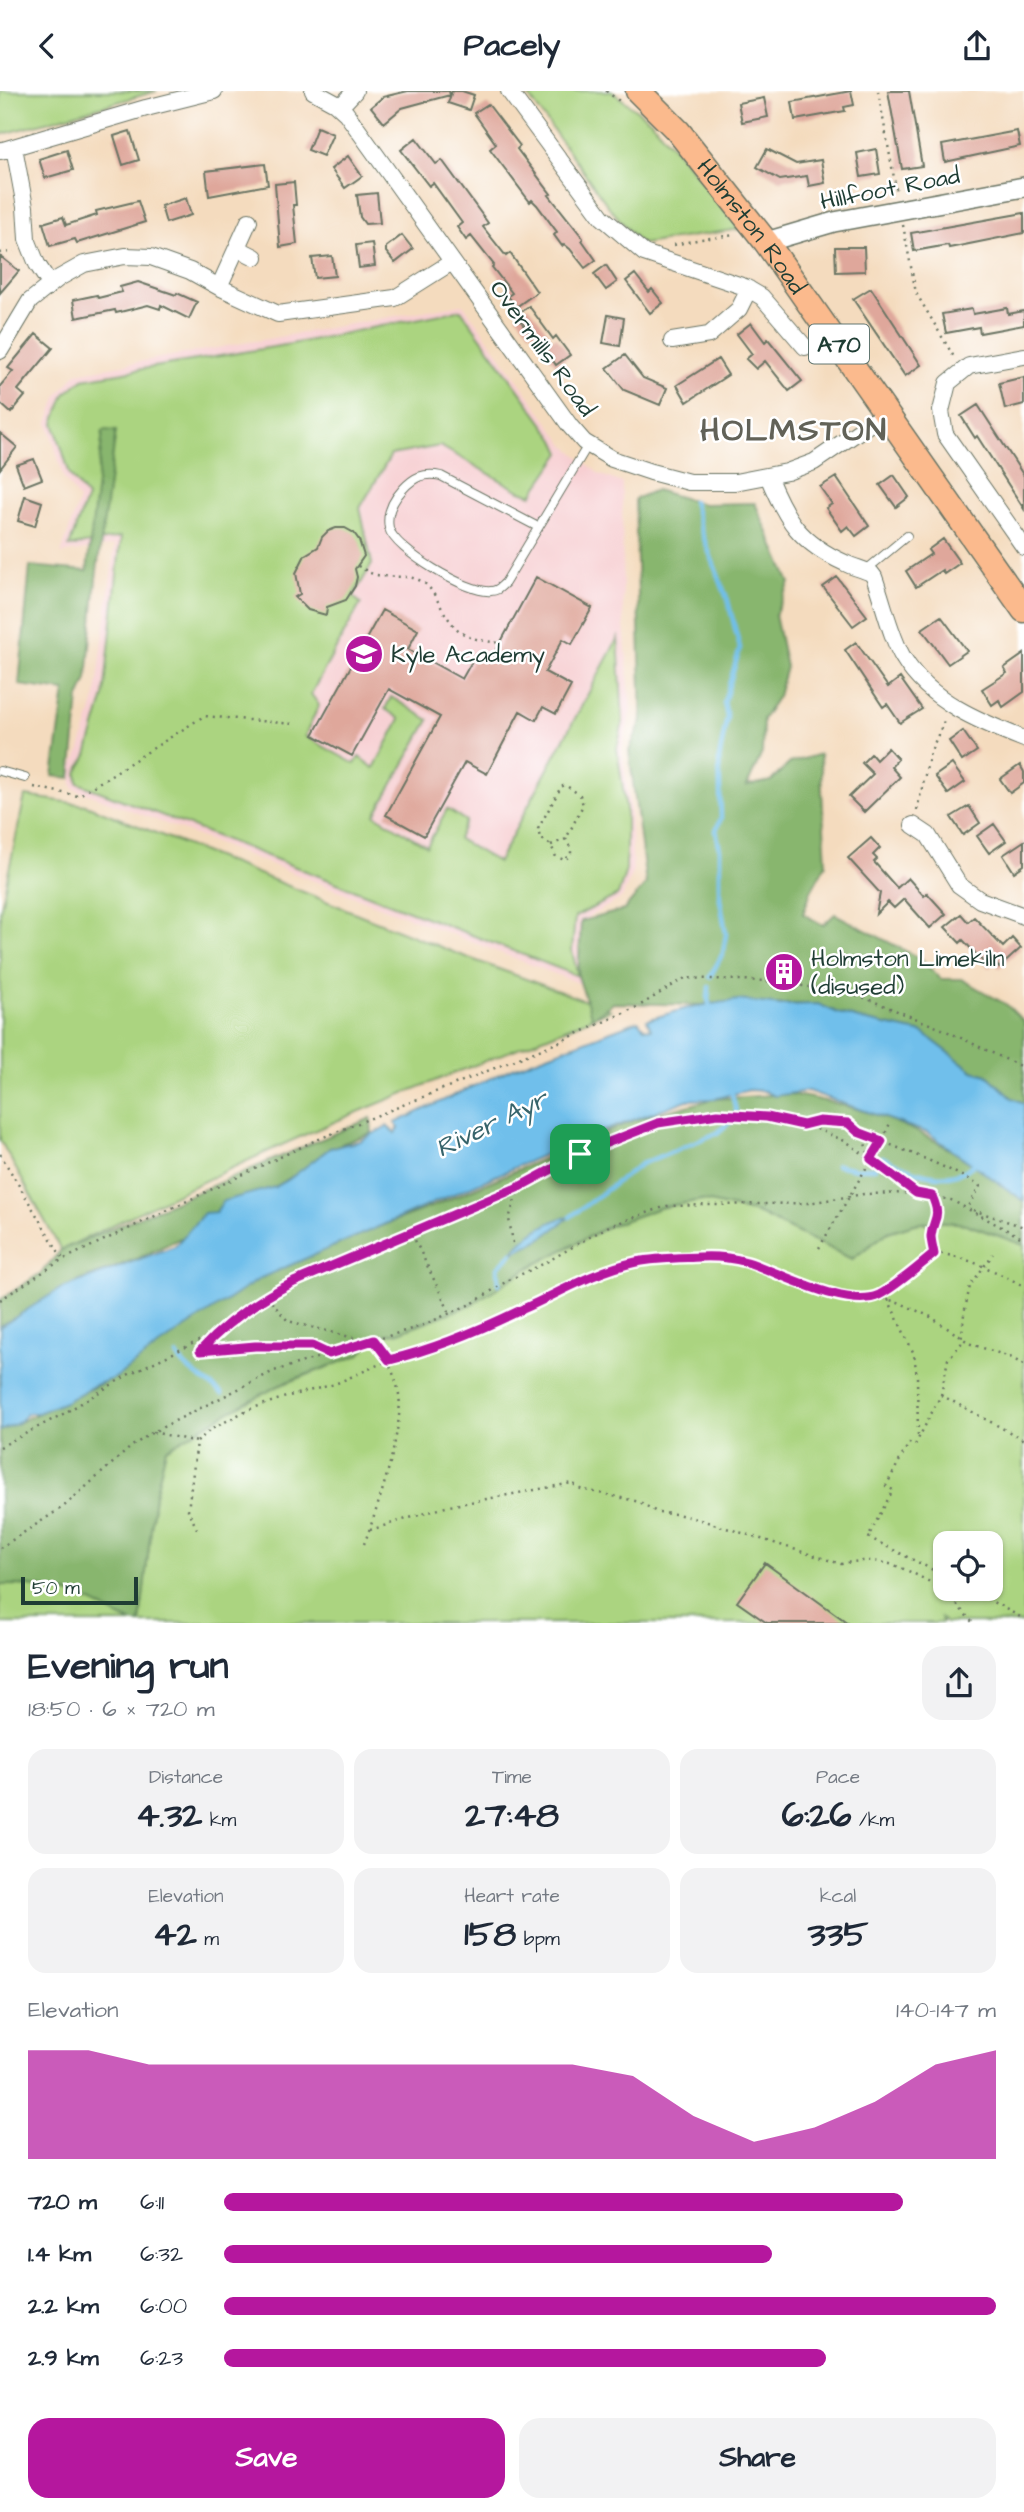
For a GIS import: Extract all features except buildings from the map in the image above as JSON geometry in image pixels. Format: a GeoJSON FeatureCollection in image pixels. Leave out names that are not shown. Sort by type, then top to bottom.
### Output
{"type":"FeatureCollection","features":[{"type":"Feature","properties":{"kind":"main road","name":"Holmston Road"},"geometry":{"type":"LineString","coordinates":[[638,91],[678,131],[762,237],[1024,610]]}},
{"type":"Feature","properties":{"kind":"street"},"geometry":{"type":"LineString","coordinates":[[50,285],[37,264],[27,239],[25,207],[7,149],[214,91]]}},
{"type":"Feature","properties":{"kind":"street","name":"Overmills Road"},"geometry":{"type":"LineString","coordinates":[[313,91],[340,107],[570,426],[588,445],[612,459],[690,482],[735,482],[768,477],[814,462],[887,412]]}},
{"type":"Feature","properties":{"kind":"street"},"geometry":{"type":"LineString","coordinates":[[340,107],[355,91]]}},
{"type":"Feature","properties":{"kind":"street"},"geometry":{"type":"LineString","coordinates":[[509,91],[602,218],[643,253],[749,289],[762,297],[805,347]]}},
{"type":"Feature","properties":{"kind":"street","name":"Hillfoot Road"},"geometry":{"type":"LineString","coordinates":[[762,237],[1024,187]]}},
{"type":"Feature","properties":{"kind":"street"},"geometry":{"type":"LineString","coordinates":[[219,287],[249,221]]}},
{"type":"Feature","properties":{"kind":"street"},"geometry":{"type":"LineString","coordinates":[[237,248],[255,257]]}},
{"type":"Feature","properties":{"kind":"street"},"geometry":{"type":"LineString","coordinates":[[0,351],[30,300],[84,264],[125,256],[151,257],[190,271],[278,314],[395,298],[452,261]]}},
{"type":"Feature","properties":{"kind":"street"},"geometry":{"type":"LineString","coordinates":[[671,341],[709,335],[739,309],[749,289]]}},
{"type":"Feature","properties":{"kind":"street"},"geometry":{"type":"LineString","coordinates":[[1024,356],[969,366],[961,371],[948,383],[941,411],[945,434],[1024,547]]}},
{"type":"Feature","properties":{"kind":"street"},"geometry":{"type":"LineString","coordinates":[[768,477],[780,507],[801,535],[827,554],[874,577],[903,659],[919,677],[952,704],[979,721],[1024,740]]}},
{"type":"Feature","properties":{"kind":"street"},"geometry":{"type":"LineString","coordinates":[[913,825],[928,835],[959,885],[980,900],[1024,916]]}},
{"type":"Feature","properties":{"kind":"lane"},"geometry":{"type":"LineString","coordinates":[[538,527],[441,476],[429,473],[412,479],[389,511],[389,530],[398,545],[467,587],[489,592],[497,590],[505,583],[588,445]]}},
{"type":"Feature","properties":{"kind":"lane"},"geometry":{"type":"LineString","coordinates":[[865,571],[906,536]]}},
{"type":"Feature","properties":{"kind":"lane"},"geometry":{"type":"LineString","coordinates":[[0,771],[25,778]]}},
{"type":"Feature","properties":{"kind":"path"},"geometry":{"type":"LineString","coordinates":[[878,91],[916,293],[961,371]]}},
{"type":"Feature","properties":{"kind":"path"},"geometry":{"type":"LineString","coordinates":[[643,253],[701,239],[762,237]]}},
{"type":"Feature","properties":{"kind":"path"},"geometry":{"type":"LineString","coordinates":[[358,566],[374,575],[409,577],[424,583],[459,631],[473,640],[500,643]]}},
{"type":"Feature","properties":{"kind":"path"},"geometry":{"type":"LineString","coordinates":[[913,825],[930,753],[952,704]]}},
{"type":"Feature","properties":{"kind":"path"},"geometry":{"type":"LineString","coordinates":[[25,778],[32,786],[78,796],[204,716],[293,724]]}},
{"type":"Feature","properties":{"kind":"path"},"geometry":{"type":"LineString","coordinates":[[551,845],[566,839],[583,805],[580,795],[565,785],[561,787],[538,829],[540,838],[551,845],[556,857],[565,860],[571,854],[566,839]]}},
{"type":"Feature","properties":{"kind":"path"},"geometry":{"type":"LineString","coordinates":[[0,1300],[64,1259],[314,1141],[559,1042],[639,1006],[685,978],[766,981],[825,989],[865,998],[942,1029],[1024,1068]]}},
{"type":"Feature","properties":{"kind":"path"},"geometry":{"type":"LineString","coordinates":[[0,1447],[63,1414],[108,1386],[205,1338],[267,1296],[519,1187],[580,1154],[658,1123],[718,1114],[767,1117],[803,1125],[847,1142],[916,1193]]}},
{"type":"Feature","properties":{"kind":"path"},"geometry":{"type":"LineString","coordinates":[[803,1125],[819,1121],[848,1123],[858,1132],[925,1157],[980,1186],[966,1207]]}},
{"type":"Feature","properties":{"kind":"path"},"geometry":{"type":"LineString","coordinates":[[819,1248],[891,1121]]}},
{"type":"Feature","properties":{"kind":"path"},"geometry":{"type":"LineString","coordinates":[[858,1132],[871,1159]]}},
{"type":"Feature","properties":{"kind":"path"},"geometry":{"type":"LineString","coordinates":[[0,1154],[64,1259]]}},
{"type":"Feature","properties":{"kind":"path"},"geometry":{"type":"LineString","coordinates":[[513,1243],[509,1219],[519,1187]]}},
{"type":"Feature","properties":{"kind":"path"},"geometry":{"type":"LineString","coordinates":[[0,1548],[63,1507],[132,1446],[153,1432],[274,1371],[421,1326],[473,1303],[507,1281],[543,1264],[609,1226],[667,1206],[808,1203],[849,1197],[916,1193],[951,1200],[1024,1238]]}},
{"type":"Feature","properties":{"kind":"path"},"geometry":{"type":"LineString","coordinates":[[932,1196],[937,1207],[937,1221],[931,1235],[934,1254]]}},
{"type":"Feature","properties":{"kind":"path"},"geometry":{"type":"LineString","coordinates":[[966,1207],[1024,1227]]}},
{"type":"Feature","properties":{"kind":"path"},"geometry":{"type":"LineString","coordinates":[[411,1233],[450,1313]]}},
{"type":"Feature","properties":{"kind":"path"},"geometry":{"type":"LineString","coordinates":[[877,1297],[934,1254],[957,1256],[1001,1272],[1024,1286]]}},
{"type":"Feature","properties":{"kind":"path"},"geometry":{"type":"LineString","coordinates":[[933,1570],[868,1537],[893,1490],[886,1486],[909,1443],[915,1445],[941,1395],[948,1359],[961,1344],[970,1286],[993,1254]]}},
{"type":"Feature","properties":{"kind":"path"},"geometry":{"type":"LineString","coordinates":[[197,1529],[188,1510],[197,1442],[210,1430],[247,1411],[289,1395],[335,1384],[389,1360],[446,1343],[525,1309],[564,1288],[602,1272],[637,1262],[718,1256],[758,1266],[799,1281],[818,1292],[855,1298],[887,1299],[932,1317],[984,1349],[1010,1357],[1024,1365]]}},
{"type":"Feature","properties":{"kind":"path"},"geometry":{"type":"LineString","coordinates":[[267,1296],[288,1321],[347,1339],[369,1342]]}},
{"type":"Feature","properties":{"kind":"path"},"geometry":{"type":"LineString","coordinates":[[887,1299],[914,1354],[918,1377],[918,1440]]}},
{"type":"Feature","properties":{"kind":"path"},"geometry":{"type":"LineString","coordinates":[[226,1324],[200,1351],[244,1346],[312,1346],[329,1354]]}},
{"type":"Feature","properties":{"kind":"path"},"geometry":{"type":"LineString","coordinates":[[364,1544],[378,1509],[395,1441],[400,1397],[389,1360],[374,1340]]}},
{"type":"Feature","properties":{"kind":"path"},"geometry":{"type":"LineString","coordinates":[[941,1395],[1024,1440]]}},
{"type":"Feature","properties":{"kind":"path"},"geometry":{"type":"LineString","coordinates":[[153,1432],[197,1442]]}},
{"type":"Feature","properties":{"kind":"path"},"geometry":{"type":"LineString","coordinates":[[370,1530],[449,1506],[572,1483],[581,1489],[640,1502],[659,1513],[677,1514],[704,1521],[841,1565],[861,1560],[889,1562],[933,1584]]}},
{"type":"Feature","properties":{"kind":"path"},"geometry":{"type":"LineString","coordinates":[[954,1601],[973,1623]]}},
{"type":"Feature","properties":{"kind":"path"},"geometry":{"type":"LineString","coordinates":[[991,1601],[1024,1619]]}},
{"type":"Feature","properties":{"kind":"shaded area","name":"Kyle Academy"},"geometry":{"type":"Polygon","coordinates":[[[463,304],[564,444],[599,474],[622,483],[623,611],[631,711],[622,750],[630,807],[633,871],[622,898],[581,921],[578,950],[586,986],[73,788],[70,772],[79,753],[96,696],[115,545],[61,554],[79,500],[64,478],[48,423],[58,395],[77,373],[463,304]]]}},
{"type":"Feature","properties":{"kind":"green space"},"geometry":{"type":"Polygon","coordinates":[[[0,91],[157,91],[0,135],[0,91]]]}},
{"type":"Feature","properties":{"kind":"green space"},"geometry":{"type":"Polygon","coordinates":[[[525,91],[611,91],[650,120],[739,229],[644,244],[637,240],[608,206],[525,91]]]}},
{"type":"Feature","properties":{"kind":"green space","name":"Kyle Academy"},"geometry":{"type":"Polygon","coordinates":[[[461,310],[555,440],[561,453],[532,495],[518,490],[440,446],[391,455],[360,508],[372,564],[353,597],[361,603],[311,694],[319,705],[305,736],[355,764],[359,757],[374,768],[400,719],[385,709],[391,697],[429,720],[375,815],[427,846],[447,809],[466,821],[458,839],[498,862],[618,638],[623,722],[617,748],[626,809],[626,870],[618,895],[575,917],[572,951],[578,976],[78,783],[77,773],[87,755],[104,696],[121,537],[69,547],[87,497],[70,475],[54,423],[65,394],[83,379],[291,344],[461,310]]]}},
{"type":"Feature","properties":{"kind":"green space"},"geometry":{"type":"Polygon","coordinates":[[[103,430],[116,431],[96,578],[87,679],[79,698],[71,778],[53,776],[65,691],[19,685],[30,566],[87,571],[103,430]]]}},
{"type":"Feature","properties":{"kind":"green space"},"geometry":{"type":"Polygon","coordinates":[[[656,490],[703,504],[755,503],[790,583],[775,615],[786,667],[778,696],[763,719],[762,753],[747,786],[771,781],[790,763],[820,754],[826,864],[811,891],[803,914],[823,925],[835,914],[919,958],[941,979],[961,979],[1007,1005],[1024,1022],[1024,1103],[1012,1098],[987,1075],[973,1071],[923,1033],[862,1020],[818,1004],[714,1005],[709,1001],[704,1005],[613,1003],[592,1018],[578,976],[581,921],[624,910],[646,884],[629,751],[642,720],[635,499],[656,490]]]}},
{"type":"Feature","properties":{"kind":"green space"},"geometry":{"type":"Polygon","coordinates":[[[25,796],[86,805],[458,954],[610,1010],[360,1111],[61,1250],[0,1140],[0,911],[25,796]]]}},
{"type":"Feature","properties":{"kind":"green space"},"geometry":{"type":"Polygon","coordinates":[[[790,1094],[874,1114],[914,1130],[961,1157],[1024,1199],[1024,1245],[966,1224],[937,1221],[914,1224],[888,1232],[852,1259],[757,1213],[701,1200],[659,1208],[609,1226],[530,1267],[470,1305],[399,1332],[378,1336],[359,1355],[284,1383],[166,1449],[155,1495],[140,1623],[127,1621],[80,1597],[23,1585],[0,1585],[0,1431],[118,1376],[234,1282],[433,1206],[637,1119],[714,1099],[790,1094]]]}},
{"type":"Feature","properties":{"kind":"green space"},"geometry":{"type":"Polygon","coordinates":[[[371,1118],[372,1133],[330,1148],[275,1187],[216,1212],[185,1236],[139,1258],[79,1281],[0,1326],[0,1300],[41,1273],[61,1250],[371,1118]]]}},
{"type":"Feature","properties":{"kind":"green space"},"geometry":{"type":"Polygon","coordinates":[[[701,1200],[757,1213],[852,1259],[888,1232],[914,1224],[937,1221],[966,1224],[1024,1245],[1024,1623],[946,1623],[941,1618],[942,1623],[140,1623],[155,1495],[166,1449],[233,1404],[359,1355],[378,1336],[399,1332],[507,1281],[609,1226],[659,1208],[701,1200]]]}},
{"type":"Feature","properties":{"kind":"green space"},"geometry":{"type":"Polygon","coordinates":[[[20,1584],[77,1597],[130,1623],[0,1623],[0,1585],[20,1584]]]}},
{"type":"Feature","properties":{"kind":"water","name":"River Ayr"},"geometry":{"type":"Polygon","coordinates":[[[738,1000],[780,1005],[818,1004],[862,1020],[923,1033],[973,1071],[987,1075],[1012,1098],[1024,1103],[1024,1201],[928,1133],[808,1091],[774,1096],[764,1091],[749,1090],[714,1099],[687,1100],[571,1143],[261,1278],[115,1378],[38,1413],[28,1413],[16,1424],[0,1431],[0,1327],[60,1289],[175,1246],[204,1213],[216,1212],[223,1201],[275,1187],[330,1148],[360,1141],[387,1126],[395,1133],[399,1128],[395,1123],[508,1070],[638,1021],[644,1028],[651,1029],[647,1020],[691,1007],[738,1000]]]}},
{"type":"Feature","properties":{"kind":"water"},"geometry":{"type":"Polygon","coordinates":[[[570,1217],[541,1239],[512,1253],[538,1229],[570,1217]]]}},
{"type":"Feature","properties":{"kind":"waterway"},"geometry":{"type":"LineString","coordinates":[[693,501],[701,531],[728,601],[740,648],[724,702],[727,717],[719,759],[721,818],[716,830],[720,850],[720,899],[726,934],[723,953],[710,977]]}},
{"type":"Feature","properties":{"kind":"waterway"},"geometry":{"type":"LineString","coordinates":[[709,987],[708,1000],[711,1010]]}},
{"type":"Feature","properties":{"kind":"waterway"},"geometry":{"type":"LineString","coordinates":[[731,1090],[736,1111]]}},
{"type":"Feature","properties":{"kind":"waterway"},"geometry":{"type":"LineString","coordinates":[[570,1217],[641,1164],[717,1133],[736,1117]]}},
{"type":"Feature","properties":{"kind":"waterway"},"geometry":{"type":"LineString","coordinates":[[882,1157],[928,1175],[951,1175],[963,1172],[973,1165]]}},
{"type":"Feature","properties":{"kind":"waterway"},"geometry":{"type":"LineString","coordinates":[[837,1165],[856,1169],[875,1168]]}},
{"type":"Feature","properties":{"kind":"waterway"},"geometry":{"type":"LineString","coordinates":[[499,1284],[498,1267],[512,1253]]}},
{"type":"Feature","properties":{"kind":"waterway"},"geometry":{"type":"LineString","coordinates":[[177,1355],[191,1371],[222,1394]]}},
{"type":"Feature","properties":{"kind":"place","name":"Kyle Academy"},"geometry":{"type":"Point","coordinates":[364,654]}},
{"type":"Feature","properties":{"kind":"place","name":"Holmston Limekiln (disused)"},"geometry":{"type":"Point","coordinates":[784,972]}},
{"type":"Feature","properties":{"kind":"district","name":"HOLMSTON"},"geometry":{"type":"Point","coordinates":[794,429]}},
{"type":"Feature","properties":{"kind":"route"},"geometry":{"type":"LineString","coordinates":[[718,1114],[767,1117],[803,1125],[819,1121],[848,1123],[858,1132],[882,1141],[871,1159],[916,1193],[932,1196],[937,1207],[937,1221],[931,1235],[934,1254],[877,1297],[855,1298],[818,1292],[799,1281],[745,1262],[718,1256],[674,1258],[637,1262],[602,1272],[480,1329],[418,1353],[389,1360],[374,1340],[329,1354],[312,1346],[224,1347],[200,1351],[226,1324],[267,1296],[294,1282],[519,1187],[580,1154],[658,1123],[696,1116],[718,1114]]}}]}
